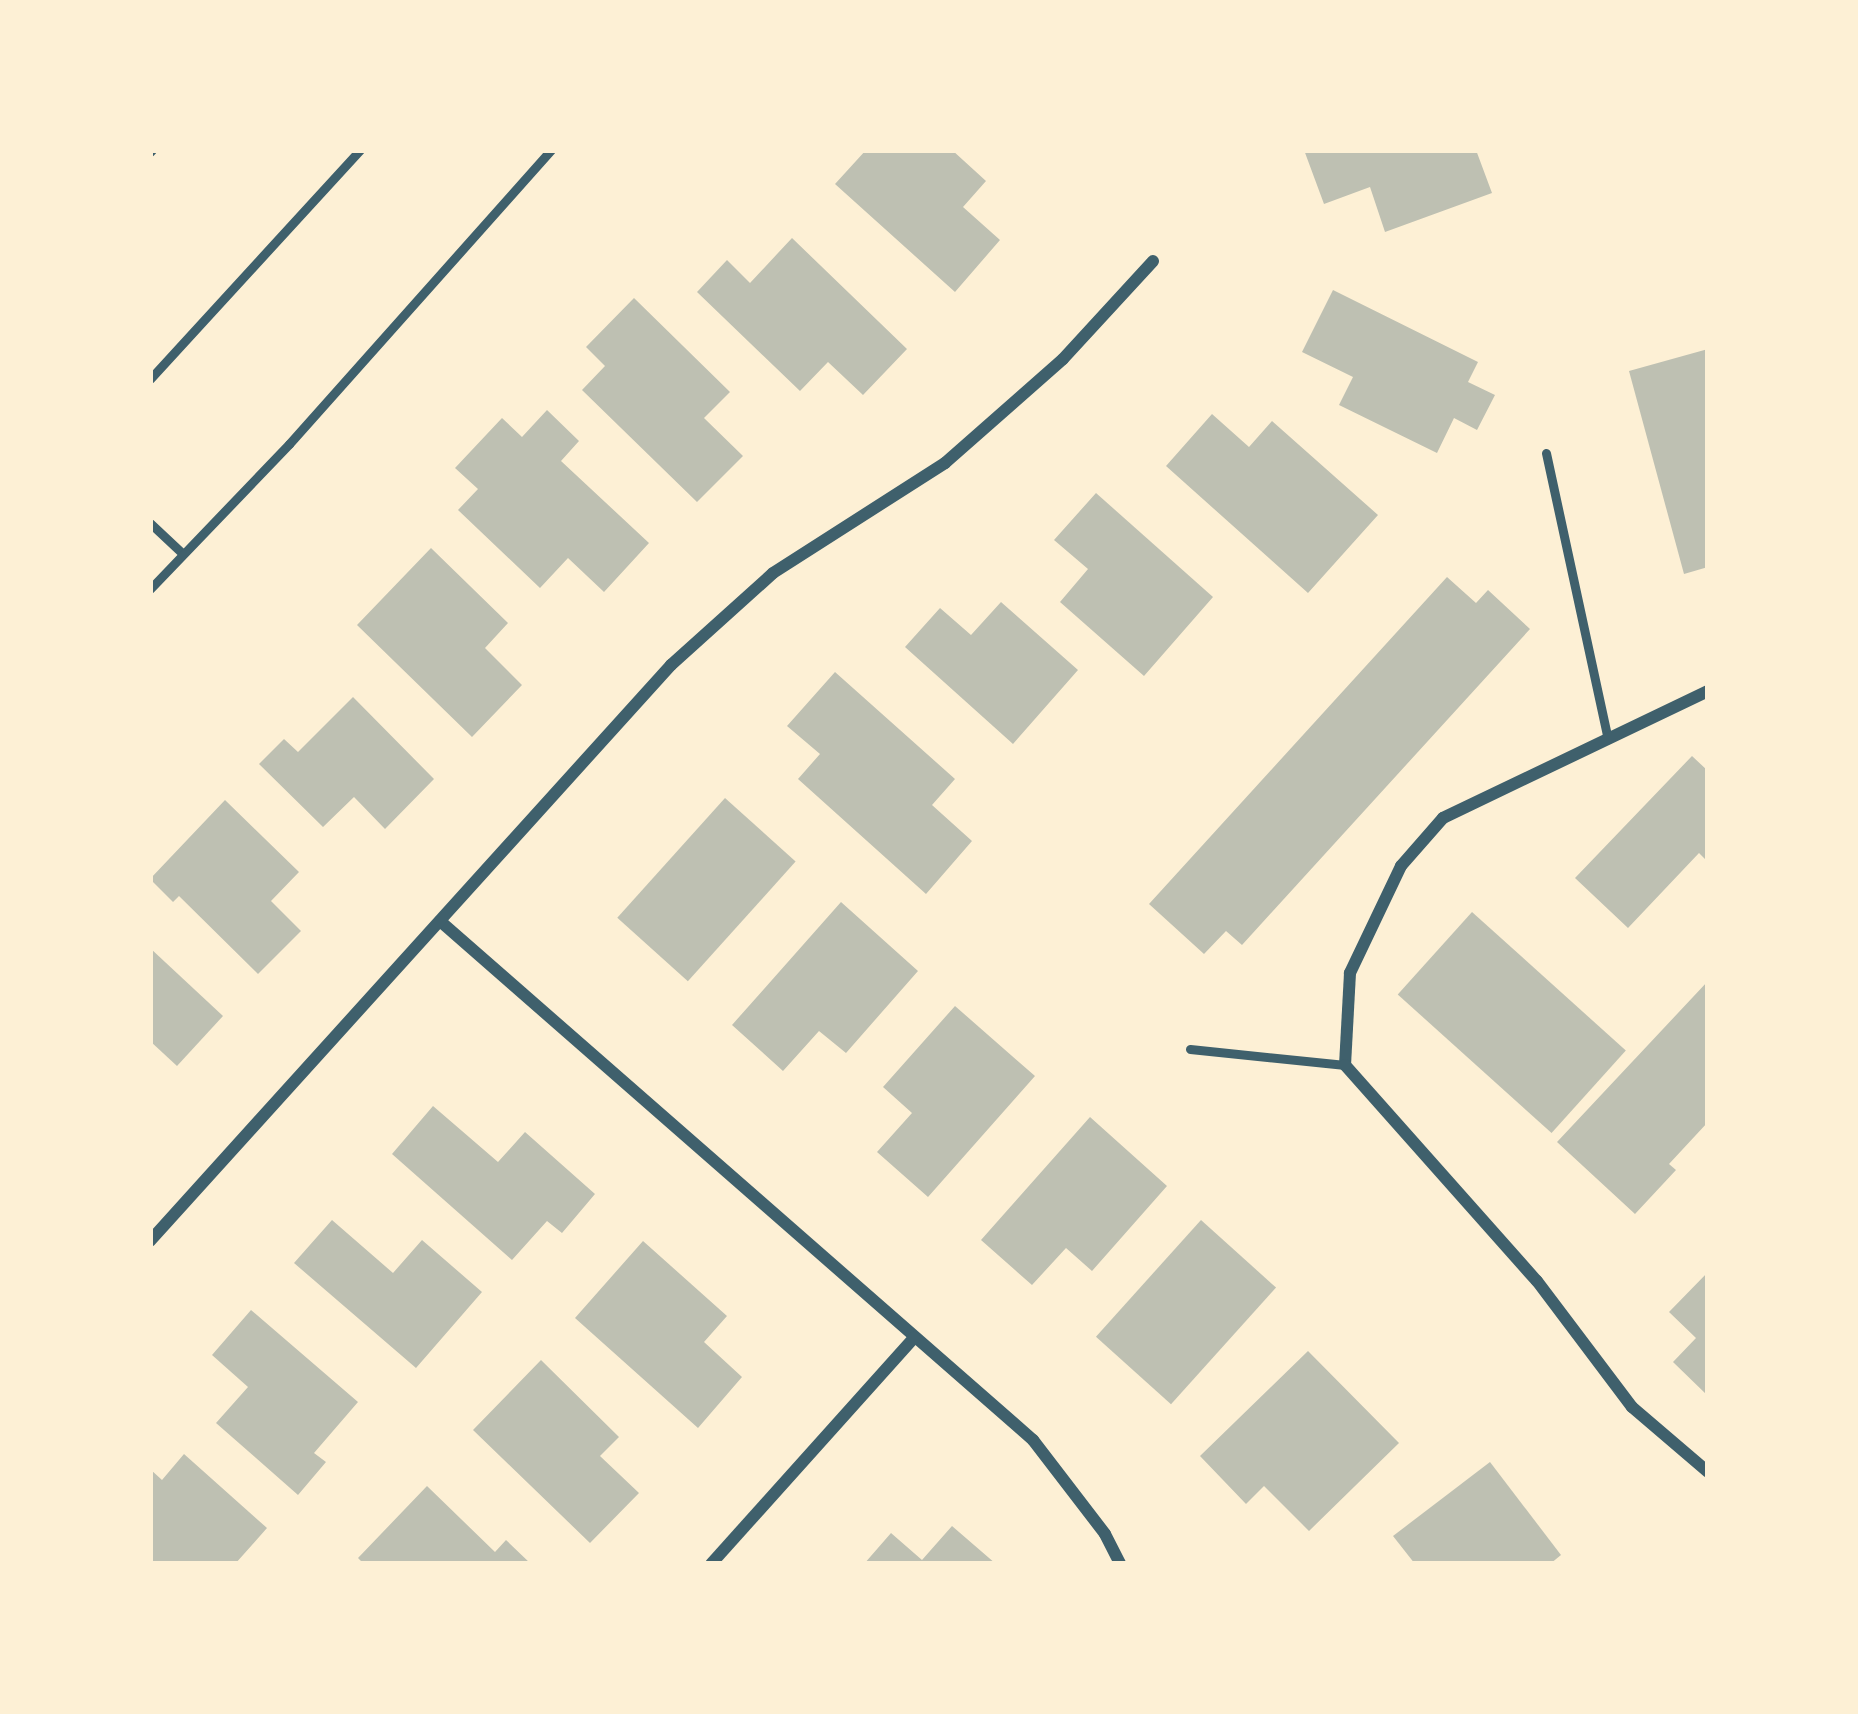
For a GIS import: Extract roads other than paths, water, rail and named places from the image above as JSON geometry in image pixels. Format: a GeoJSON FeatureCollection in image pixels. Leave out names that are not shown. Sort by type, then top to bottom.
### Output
{"type":"FeatureCollection","features":[{"type":"Feature","properties":{"kind":"street"},"geometry":{"type":"LineString","coordinates":[[150,1241],[670,665],[773,573],[945,463],[1064,359],[1153,261]]}},
{"type":"Feature","properties":{"kind":"street"},"geometry":{"type":"LineString","coordinates":[[1708,691],[1443,818],[1401,866],[1350,974],[1345,1065],[1537,1281],[1632,1407],[1708,1472]]}},
{"type":"Feature","properties":{"kind":"street"},"geometry":{"type":"LineString","coordinates":[[440,921],[1033,1440],[1105,1534],[1120,1564]]}},
{"type":"Feature","properties":{"kind":"street"},"geometry":{"type":"LineString","coordinates":[[710,1564],[914,1338]]}},
{"type":"Feature","properties":{"kind":"lane"},"geometry":{"type":"LineString","coordinates":[[150,379],[360,150]]}},
{"type":"Feature","properties":{"kind":"lane"},"geometry":{"type":"LineString","coordinates":[[150,589],[289,444],[551,150]]}},
{"type":"Feature","properties":{"kind":"lane"},"geometry":{"type":"LineString","coordinates":[[1546,453],[1608,739]]}},
{"type":"Feature","properties":{"kind":"lane"},"geometry":{"type":"LineString","coordinates":[[150,523],[183,554]]}},
{"type":"Feature","properties":{"kind":"lane"},"geometry":{"type":"LineString","coordinates":[[1190,1049],[1345,1065]]}}]}
